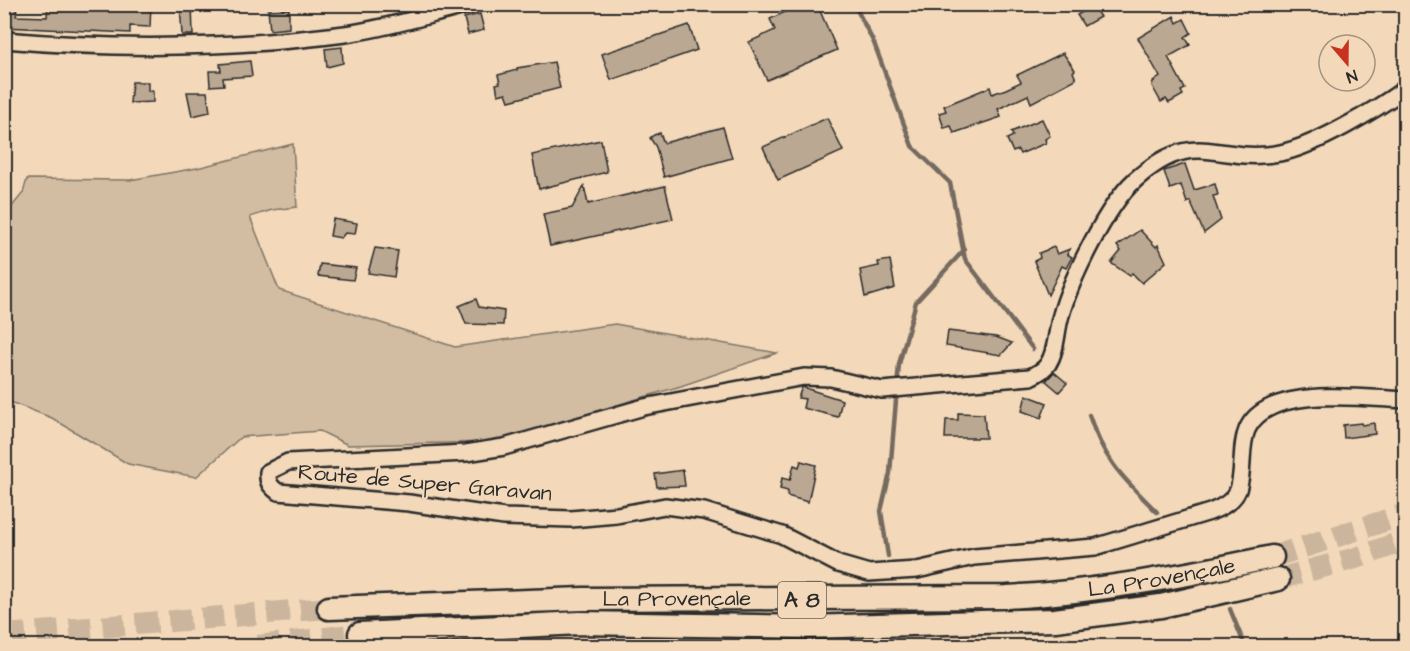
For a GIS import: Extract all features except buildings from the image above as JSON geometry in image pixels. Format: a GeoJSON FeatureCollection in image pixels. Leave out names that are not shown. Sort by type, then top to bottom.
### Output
{"type":"FeatureCollection","features":[{"type":"Feature","properties":{"kind":"highway","name":"La Provençale"},"geometry":{"type":"LineString","coordinates":[[330,609],[583,599],[1007,597],[1156,580],[1272,556]]}},
{"type":"Feature","properties":{"kind":"highway","name":"La Provençale"},"geometry":{"type":"LineString","coordinates":[[360,634],[580,623],[807,627],[1055,620],[1161,606],[1278,579]]}},
{"type":"Feature","properties":{"kind":"street"},"geometry":{"type":"LineString","coordinates":[[4,40],[145,48],[204,48],[346,33],[474,4]]}},
{"type":"Feature","properties":{"kind":"street","name":"Route de Super Garavan"},"geometry":{"type":"LineString","coordinates":[[1406,88],[1369,113],[1297,148],[1256,156],[1194,148],[1178,152],[1146,170],[1117,199],[1067,297],[1048,365],[1030,377],[882,390],[831,378],[804,376],[644,407],[504,447],[466,453],[288,462],[268,472],[268,478],[270,486],[278,492],[409,503],[504,517],[571,519],[617,515],[666,506],[704,511],[782,535],[853,570],[889,573],[917,570],[974,557],[1095,547],[1210,512],[1225,506],[1238,491],[1241,456],[1249,425],[1272,406],[1306,399],[1406,400]]}},
{"type":"Feature","properties":{"kind":"shaded area"},"geometry":{"type":"Polygon","coordinates":[[[293,144],[297,207],[272,210],[250,217],[279,290],[455,347],[615,324],[777,353],[681,386],[492,442],[348,445],[320,431],[241,437],[196,477],[128,464],[52,418],[5,400],[5,215],[23,193],[27,179],[130,180],[197,168],[293,144]]]}},
{"type":"Feature","properties":{"kind":"waterway"},"geometry":{"type":"LineString","coordinates":[[854,4],[874,43],[912,146],[950,183],[965,259],[1033,349]]}},
{"type":"Feature","properties":{"kind":"waterway"},"geometry":{"type":"LineString","coordinates":[[888,556],[881,511],[890,473],[899,364],[916,302],[964,250]]}},
{"type":"Feature","properties":{"kind":"waterway"},"geometry":{"type":"LineString","coordinates":[[1089,415],[1108,457],[1125,479],[1157,512]]}},
{"type":"Feature","properties":{"kind":"waterway"},"geometry":{"type":"LineString","coordinates":[[1230,609],[1245,646]]}},
{"type":"Feature","properties":{"kind":"waterway"},"geometry":{"type":"LineString","coordinates":[[897,641],[898,646]]}},
{"type":"Feature","properties":{"kind":"tunnel"},"geometry":{"type":"LineString","coordinates":[[1272,557],[1406,514]]}},
{"type":"Feature","properties":{"kind":"tunnel"},"geometry":{"type":"LineString","coordinates":[[1278,579],[1356,558],[1406,540]]}},
{"type":"Feature","properties":{"kind":"tunnel"},"geometry":{"type":"LineString","coordinates":[[4,635],[329,608]]}},
{"type":"Feature","properties":{"kind":"tunnel"},"geometry":{"type":"LineString","coordinates":[[258,646],[360,634]]}}]}
